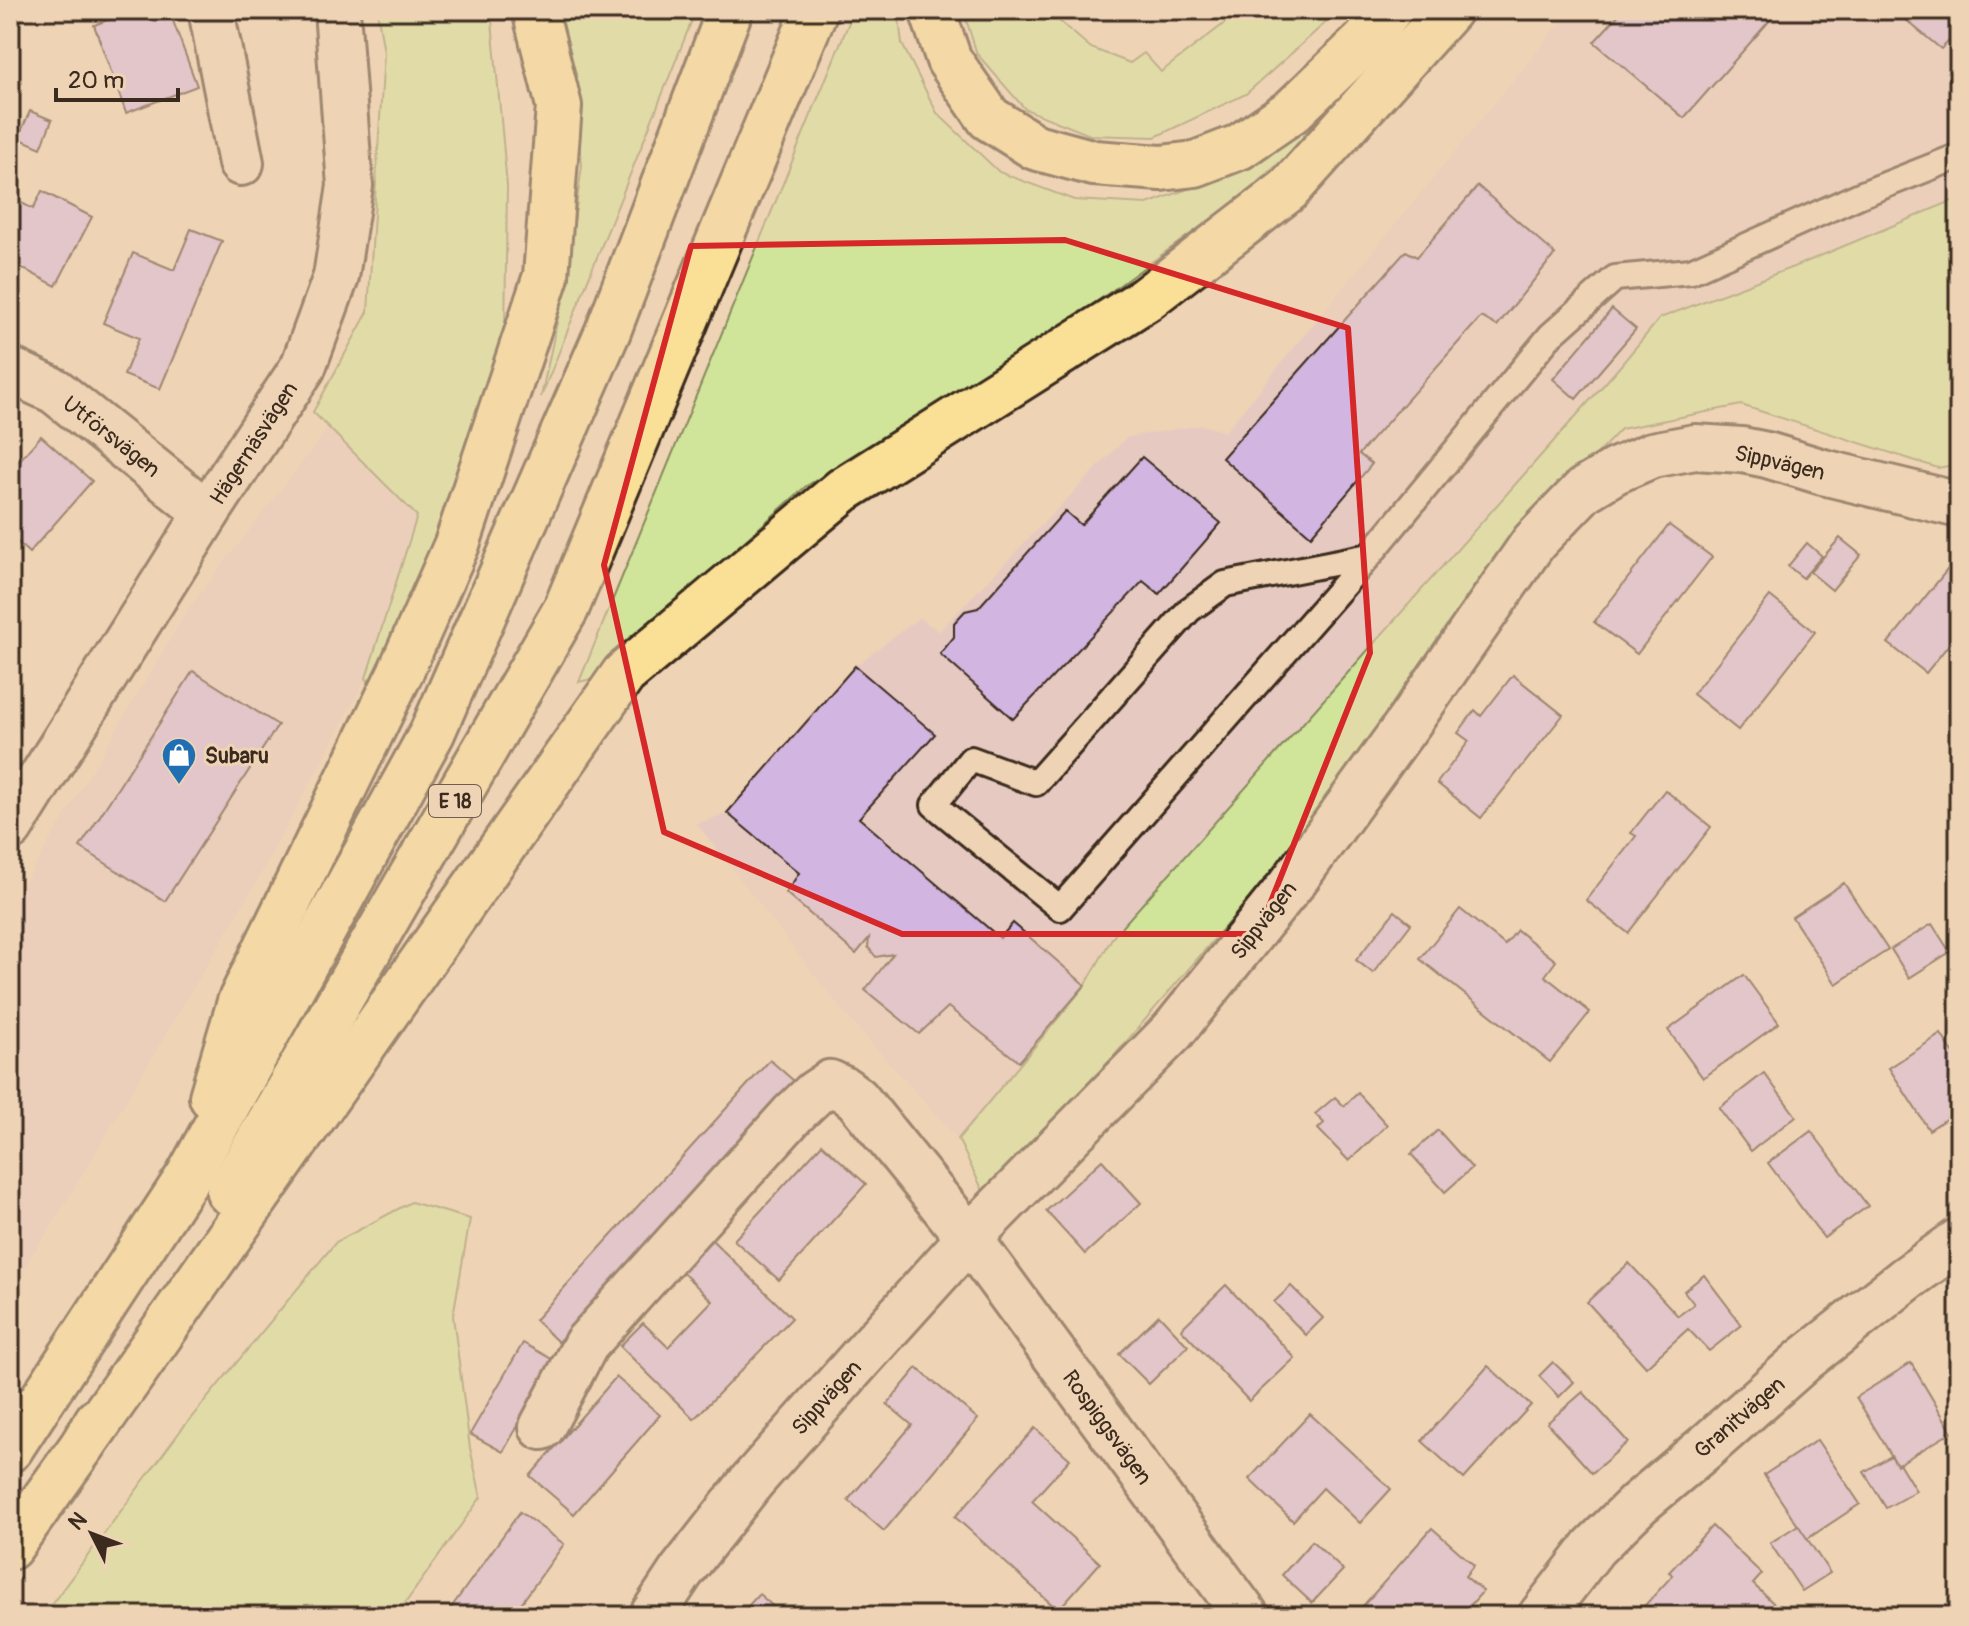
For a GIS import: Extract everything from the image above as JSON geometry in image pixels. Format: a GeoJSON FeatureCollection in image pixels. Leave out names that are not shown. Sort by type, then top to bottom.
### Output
{"type":"FeatureCollection","features":[{"type":"Feature","properties":{"kind":"highway"},"geometry":{"type":"LineString","coordinates":[[188,1177],[240,1002],[400,673],[457,544],[546,276],[559,106],[535,10]]}},
{"type":"Feature","properties":{"kind":"highway","name":"E 18"},"geometry":{"type":"LineString","coordinates":[[10,1449],[188,1177],[432,733],[608,331],[730,10]]}},
{"type":"Feature","properties":{"kind":"highway","name":"E 18"},"geometry":{"type":"LineString","coordinates":[[10,1547],[83,1445],[566,609],[815,10]]}},
{"type":"Feature","properties":{"kind":"highway"},"geometry":{"type":"LineString","coordinates":[[932,10],[949,60],[989,118],[1035,147],[1094,163],[1161,168],[1195,164],[1239,147],[1292,111],[1366,40],[1389,10]]}},
{"type":"Feature","properties":{"kind":"highway"},"geometry":{"type":"LineString","coordinates":[[83,1445],[624,674],[843,490],[1146,299],[1288,190],[1449,10]]}},
{"type":"Feature","properties":{"kind":"street"},"geometry":{"type":"LineString","coordinates":[[211,10],[241,163]]}},
{"type":"Feature","properties":{"kind":"street","name":"Hägernäsvägen"},"geometry":{"type":"LineString","coordinates":[[10,828],[207,513],[303,367],[336,277],[350,186],[337,10]]}},
{"type":"Feature","properties":{"kind":"street","name":"Utförsvägen"},"geometry":{"type":"LineString","coordinates":[[10,370],[55,391],[207,513]]}},
{"type":"Feature","properties":{"kind":"street","name":"Sippvägen"},"geometry":{"type":"LineString","coordinates":[[652,1616],[681,1572],[752,1481],[969,1238],[1173,1031],[1223,972],[1319,847],[1534,542],[1584,490],[1615,471],[1652,455],[1695,447],[1767,455],[1959,505]]}},
{"type":"Feature","properties":{"kind":"street","name":"Rospiggsvägen"},"geometry":{"type":"LineString","coordinates":[[542,1427],[586,1344],[793,1114],[830,1083],[857,1099],[969,1238],[1246,1616]]}},
{"type":"Feature","properties":{"kind":"street","name":"Granitvägen"},"geometry":{"type":"LineString","coordinates":[[1541,1616],[1594,1547],[1638,1504],[1805,1359],[1959,1241]]}},
{"type":"Feature","properties":{"kind":"lane"},"geometry":{"type":"LineString","coordinates":[[1369,556],[1225,584],[1189,610],[1036,783],[971,759],[934,805],[1060,908],[1369,556],[1550,336],[1615,278],[1691,271],[1860,195],[1959,156]]}},
{"type":"Feature","properties":{"kind":"highlighted area"},"geometry":{"type":"Polygon","coordinates":[[[1065,240],[1348,328],[1370,653],[1258,934],[902,934],[664,832],[604,565],[691,246],[1065,240]]]}},
{"type":"Feature","properties":{"kind":"shaded area"},"geometry":{"type":"Polygon","coordinates":[[[1571,10],[1959,10],[1959,198],[1801,264],[1660,318],[1112,938],[1085,986],[958,1139],[845,1014],[697,824],[727,813],[855,666],[919,618],[939,631],[1127,437],[1202,425],[1225,432],[1571,10]]]}},
{"type":"Feature","properties":{"kind":"shaded area"},"geometry":{"type":"Polygon","coordinates":[[[329,428],[417,516],[366,678],[258,879],[51,1227],[10,1286],[10,908],[189,608],[329,428]]]}},
{"type":"Feature","properties":{"kind":"green space"},"geometry":{"type":"Polygon","coordinates":[[[377,10],[491,10],[507,186],[505,334],[459,483],[375,691],[366,678],[417,516],[313,412],[368,312],[384,53],[377,10]]]}},
{"type":"Feature","properties":{"kind":"green space"},"geometry":{"type":"Polygon","coordinates":[[[559,10],[696,10],[541,397],[564,290],[582,166],[559,10]]]}},
{"type":"Feature","properties":{"kind":"green space"},"geometry":{"type":"Polygon","coordinates":[[[854,10],[898,10],[902,44],[937,113],[999,172],[1074,200],[1147,204],[1218,178],[1407,10],[1427,10],[1346,100],[1247,193],[1077,316],[805,487],[674,604],[603,676],[579,682],[854,10]]]}},
{"type":"Feature","properties":{"kind":"green space"},"geometry":{"type":"Polygon","coordinates":[[[963,10],[1050,10],[1091,48],[1130,63],[1144,53],[1161,72],[1242,10],[1335,10],[1324,24],[1246,94],[1155,137],[1090,135],[1025,109],[977,54],[963,10]]]}},
{"type":"Feature","properties":{"kind":"green space"},"geometry":{"type":"Polygon","coordinates":[[[1959,198],[1959,464],[1938,468],[1741,405],[1621,429],[1525,529],[1277,866],[1114,1056],[984,1193],[958,1139],[1085,986],[1112,938],[1660,318],[1801,264],[1959,198]]]}},
{"type":"Feature","properties":{"kind":"green space"},"geometry":{"type":"Polygon","coordinates":[[[411,1202],[470,1219],[453,1316],[470,1448],[481,1497],[396,1616],[43,1616],[181,1430],[336,1242],[411,1202]]]}},
{"type":"Feature","properties":{"kind":"building"},"geometry":{"type":"Polygon","coordinates":[[[134,10],[169,10],[197,86],[126,113],[94,25],[134,10]]]}},
{"type":"Feature","properties":{"kind":"building"},"geometry":{"type":"Polygon","coordinates":[[[1623,10],[1779,10],[1684,118],[1594,42],[1623,10]]]}},
{"type":"Feature","properties":{"kind":"building"},"geometry":{"type":"Polygon","coordinates":[[[1894,10],[1959,10],[1959,31],[1941,49],[1894,10]]]}},
{"type":"Feature","properties":{"kind":"building"},"geometry":{"type":"Polygon","coordinates":[[[30,111],[52,120],[41,148],[18,138],[30,111]]]}},
{"type":"Feature","properties":{"kind":"building"},"geometry":{"type":"Polygon","coordinates":[[[1478,186],[1555,254],[1497,326],[1481,317],[1359,454],[1372,464],[1311,536],[1222,458],[1406,251],[1417,257],[1478,186]]]}},
{"type":"Feature","properties":{"kind":"building"},"geometry":{"type":"Polygon","coordinates":[[[42,191],[92,217],[56,286],[10,262],[10,197],[33,209],[42,191]]]}},
{"type":"Feature","properties":{"kind":"building"},"geometry":{"type":"Polygon","coordinates":[[[191,229],[222,241],[160,389],[124,375],[139,338],[103,323],[133,253],[174,270],[191,229]]]}},
{"type":"Feature","properties":{"kind":"building"},"geometry":{"type":"Polygon","coordinates":[[[1612,309],[1636,329],[1576,399],[1553,379],[1612,309]]]}},
{"type":"Feature","properties":{"kind":"building"},"geometry":{"type":"Polygon","coordinates":[[[41,436],[92,481],[29,553],[10,535],[10,471],[41,436]]]}},
{"type":"Feature","properties":{"kind":"building"},"geometry":{"type":"Polygon","coordinates":[[[1142,457],[1221,523],[1159,594],[1143,581],[1013,719],[940,654],[954,637],[954,623],[965,611],[978,608],[1065,511],[1081,525],[1142,457]]]}},
{"type":"Feature","properties":{"kind":"building"},"geometry":{"type":"Polygon","coordinates":[[[1669,525],[1712,557],[1637,654],[1594,622],[1669,525]]]}},
{"type":"Feature","properties":{"kind":"building"},"geometry":{"type":"Polygon","coordinates":[[[1840,538],[1861,555],[1832,590],[1810,572],[1840,538]]]}},
{"type":"Feature","properties":{"kind":"building"},"geometry":{"type":"Polygon","coordinates":[[[1807,543],[1822,556],[1803,578],[1788,566],[1807,543]]]}},
{"type":"Feature","properties":{"kind":"building"},"geometry":{"type":"Polygon","coordinates":[[[1951,565],[1959,572],[1959,632],[1926,673],[1888,643],[1951,565]]]}},
{"type":"Feature","properties":{"kind":"building"},"geometry":{"type":"Polygon","coordinates":[[[1770,596],[1815,632],[1738,730],[1693,694],[1770,596]]]}},
{"type":"Feature","properties":{"kind":"building"},"geometry":{"type":"Polygon","coordinates":[[[855,666],[935,734],[859,818],[1000,938],[1013,923],[1085,985],[1019,1062],[948,1007],[919,1034],[865,990],[893,954],[876,957],[868,947],[869,938],[856,954],[786,893],[799,873],[727,813],[855,666]]]}},
{"type":"Feature","properties":{"kind":"building","name":"Subaru"},"geometry":{"type":"Polygon","coordinates":[[[193,671],[278,725],[165,901],[80,847],[193,671]]]}},
{"type":"Feature","properties":{"kind":"building"},"geometry":{"type":"Polygon","coordinates":[[[1513,675],[1563,715],[1481,818],[1437,783],[1469,741],[1458,733],[1475,710],[1481,716],[1513,675]]]}},
{"type":"Feature","properties":{"kind":"building"},"geometry":{"type":"Polygon","coordinates":[[[1665,790],[1711,827],[1628,933],[1586,900],[1636,836],[1631,833],[1665,790]]]}},
{"type":"Feature","properties":{"kind":"building"},"geometry":{"type":"Polygon","coordinates":[[[1844,883],[1888,950],[1836,984],[1792,917],[1844,883]]]}},
{"type":"Feature","properties":{"kind":"building"},"geometry":{"type":"Polygon","coordinates":[[[1460,909],[1505,945],[1517,930],[1556,961],[1545,976],[1590,1012],[1550,1062],[1420,959],[1460,909]]]}},
{"type":"Feature","properties":{"kind":"building"},"geometry":{"type":"Polygon","coordinates":[[[1395,911],[1411,924],[1373,973],[1356,960],[1395,911]]]}},
{"type":"Feature","properties":{"kind":"building"},"geometry":{"type":"Polygon","coordinates":[[[1932,924],[1950,952],[1909,978],[1891,949],[1932,924]]]}},
{"type":"Feature","properties":{"kind":"building"},"geometry":{"type":"Polygon","coordinates":[[[1744,975],[1779,1023],[1703,1078],[1668,1030],[1744,975]]]}},
{"type":"Feature","properties":{"kind":"building"},"geometry":{"type":"Polygon","coordinates":[[[1941,1034],[1954,1054],[1959,1051],[1959,1110],[1929,1130],[1889,1068],[1941,1034]]]}},
{"type":"Feature","properties":{"kind":"building"},"geometry":{"type":"Polygon","coordinates":[[[770,1060],[794,1081],[558,1342],[535,1320],[770,1060]]]}},
{"type":"Feature","properties":{"kind":"building"},"geometry":{"type":"Polygon","coordinates":[[[1764,1073],[1796,1116],[1751,1151],[1719,1108],[1764,1073]]]}},
{"type":"Feature","properties":{"kind":"building"},"geometry":{"type":"Polygon","coordinates":[[[1358,1093],[1387,1125],[1349,1161],[1318,1129],[1324,1123],[1315,1114],[1335,1097],[1344,1106],[1358,1093]]]}},
{"type":"Feature","properties":{"kind":"building"},"geometry":{"type":"Polygon","coordinates":[[[1438,1130],[1472,1168],[1445,1192],[1411,1154],[1438,1130]]]}},
{"type":"Feature","properties":{"kind":"building"},"geometry":{"type":"Polygon","coordinates":[[[1811,1131],[1868,1206],[1824,1238],[1768,1163],[1811,1131]]]}},
{"type":"Feature","properties":{"kind":"building"},"geometry":{"type":"Polygon","coordinates":[[[822,1144],[866,1184],[779,1280],[734,1240],[822,1144]]]}},
{"type":"Feature","properties":{"kind":"building"},"geometry":{"type":"Polygon","coordinates":[[[1102,1160],[1141,1203],[1085,1254],[1046,1211],[1102,1160]]]}},
{"type":"Feature","properties":{"kind":"building"},"geometry":{"type":"Polygon","coordinates":[[[712,1240],[792,1318],[694,1419],[620,1346],[643,1323],[668,1347],[712,1301],[681,1271],[712,1240]]]}},
{"type":"Feature","properties":{"kind":"building"},"geometry":{"type":"Polygon","coordinates":[[[1629,1263],[1678,1316],[1694,1304],[1684,1291],[1704,1275],[1742,1325],[1709,1351],[1688,1329],[1646,1367],[1587,1302],[1629,1263]]]}},
{"type":"Feature","properties":{"kind":"building"},"geometry":{"type":"Polygon","coordinates":[[[1226,1285],[1295,1358],[1249,1401],[1181,1329],[1226,1285]]]}},
{"type":"Feature","properties":{"kind":"building"},"geometry":{"type":"Polygon","coordinates":[[[1291,1286],[1323,1318],[1306,1335],[1274,1302],[1291,1286]]]}},
{"type":"Feature","properties":{"kind":"building"},"geometry":{"type":"Polygon","coordinates":[[[1159,1315],[1188,1346],[1149,1384],[1119,1354],[1159,1315]]]}},
{"type":"Feature","properties":{"kind":"building"},"geometry":{"type":"Polygon","coordinates":[[[523,1343],[555,1361],[503,1452],[470,1434],[523,1343]]]}},
{"type":"Feature","properties":{"kind":"building"},"geometry":{"type":"Polygon","coordinates":[[[1553,1362],[1574,1382],[1559,1397],[1539,1376],[1553,1362]]]}},
{"type":"Feature","properties":{"kind":"building"},"geometry":{"type":"Polygon","coordinates":[[[1911,1363],[1952,1432],[1897,1465],[1856,1397],[1911,1363]]]}},
{"type":"Feature","properties":{"kind":"building"},"geometry":{"type":"Polygon","coordinates":[[[1488,1366],[1531,1405],[1464,1479],[1422,1441],[1488,1366]]]}},
{"type":"Feature","properties":{"kind":"building"},"geometry":{"type":"Polygon","coordinates":[[[917,1368],[978,1419],[884,1531],[848,1500],[912,1425],[887,1404],[917,1368]]]}},
{"type":"Feature","properties":{"kind":"building"},"geometry":{"type":"Polygon","coordinates":[[[616,1377],[660,1415],[574,1514],[530,1476],[616,1377]]]}},
{"type":"Feature","properties":{"kind":"building"},"geometry":{"type":"Polygon","coordinates":[[[1583,1392],[1628,1442],[1592,1473],[1547,1423],[1583,1392]]]}},
{"type":"Feature","properties":{"kind":"building"},"geometry":{"type":"Polygon","coordinates":[[[1310,1414],[1391,1489],[1360,1523],[1323,1488],[1293,1521],[1249,1479],[1310,1414]]]}},
{"type":"Feature","properties":{"kind":"building"},"geometry":{"type":"Polygon","coordinates":[[[1035,1428],[1070,1459],[1032,1501],[1100,1563],[1058,1610],[955,1517],[1035,1428]]]}},
{"type":"Feature","properties":{"kind":"building"},"geometry":{"type":"Polygon","coordinates":[[[1817,1440],[1860,1504],[1807,1539],[1764,1475],[1817,1440]]]}},
{"type":"Feature","properties":{"kind":"building"},"geometry":{"type":"Polygon","coordinates":[[[1891,1456],[1897,1465],[1899,1463],[1916,1491],[1886,1508],[1864,1472],[1891,1456]]]}},
{"type":"Feature","properties":{"kind":"building"},"geometry":{"type":"Polygon","coordinates":[[[520,1512],[564,1544],[512,1616],[453,1616],[448,1612],[520,1512]]]}},
{"type":"Feature","properties":{"kind":"building"},"geometry":{"type":"Polygon","coordinates":[[[1798,1525],[1830,1573],[1802,1591],[1770,1543],[1798,1525]]]}},
{"type":"Feature","properties":{"kind":"building"},"geometry":{"type":"Polygon","coordinates":[[[1712,1526],[1762,1574],[1753,1584],[1787,1616],[1635,1616],[1673,1575],[1669,1572],[1712,1526]]]}},
{"type":"Feature","properties":{"kind":"building"},"geometry":{"type":"Polygon","coordinates":[[[1432,1528],[1474,1565],[1465,1576],[1483,1591],[1461,1616],[1444,1616],[1435,1608],[1428,1616],[1354,1616],[1432,1528]]]}},
{"type":"Feature","properties":{"kind":"building"},"geometry":{"type":"Polygon","coordinates":[[[1312,1541],[1343,1570],[1312,1603],[1282,1575],[1312,1541]]]}},
{"type":"Feature","properties":{"kind":"building"},"geometry":{"type":"Polygon","coordinates":[[[759,1594],[784,1616],[739,1616],[759,1594]]]}},
{"type":"Feature","properties":{"kind":"place","name":"Subaru"},"geometry":{"type":"Point","coordinates":[179,786]}}]}
